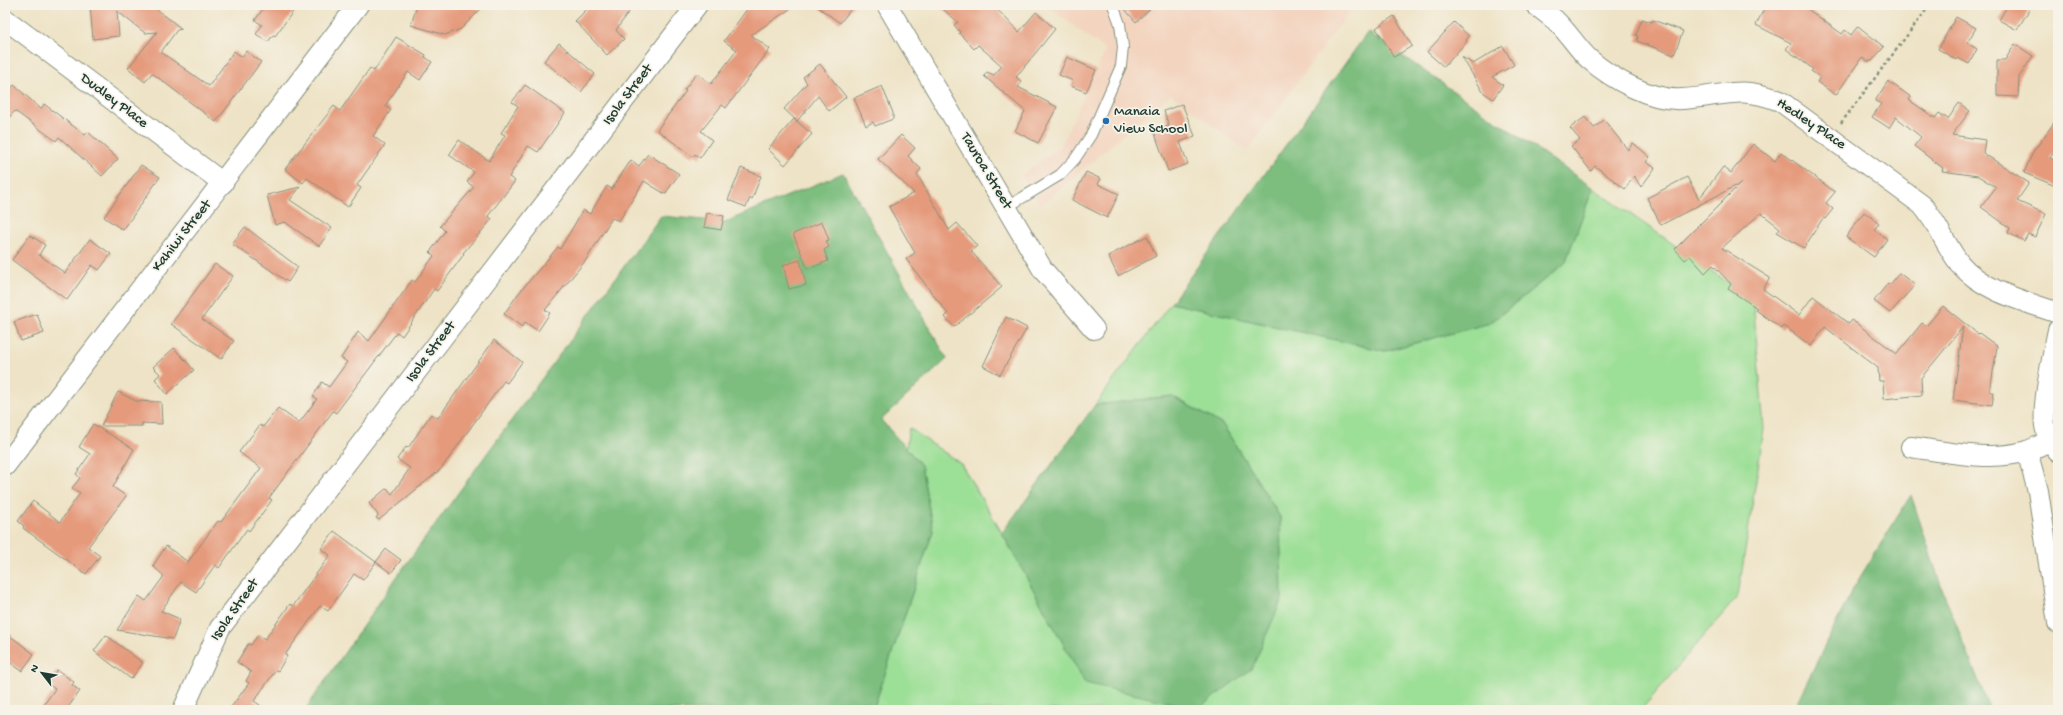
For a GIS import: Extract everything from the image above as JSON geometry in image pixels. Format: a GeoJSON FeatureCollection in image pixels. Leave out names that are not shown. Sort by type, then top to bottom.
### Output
{"type":"FeatureCollection","features":[{"type":"Feature","properties":{"kind":"street","name":"Kahiwi Street"},"geometry":{"type":"LineString","coordinates":[[5,466],[358,5]]}},
{"type":"Feature","properties":{"kind":"street","name":"Isola Street"},"geometry":{"type":"LineString","coordinates":[[183,710],[220,628],[697,5]]}},
{"type":"Feature","properties":{"kind":"street","name":"Tauroa Street"},"geometry":{"type":"LineString","coordinates":[[887,5],[1043,270],[1094,329]]}},
{"type":"Feature","properties":{"kind":"street","name":"Hedley Place"},"geometry":{"type":"LineString","coordinates":[[1536,5],[1555,20],[1589,59],[1641,91],[1663,97],[1682,99],[1741,91],[1764,94],[1780,101],[1831,136],[1922,205],[1934,219],[1961,264],[1979,279],[1994,289],[2058,313]]}},
{"type":"Feature","properties":{"kind":"street","name":"Dudley Place"},"geometry":{"type":"LineString","coordinates":[[5,19],[223,183]]}},
{"type":"Feature","properties":{"kind":"street"},"geometry":{"type":"LineString","coordinates":[[1911,447],[1979,455],[2002,455],[2054,446],[2045,426],[2046,407],[2058,330]]}},
{"type":"Feature","properties":{"kind":"street"},"geometry":{"type":"LineString","coordinates":[[2027,451],[2038,491],[2058,623]]}},
{"type":"Feature","properties":{"kind":"lane"},"geometry":{"type":"LineString","coordinates":[[1007,207],[1060,175],[1075,160],[1091,135],[1121,66],[1122,47],[1120,24],[1113,5]]}},
{"type":"Feature","properties":{"kind":"path"},"geometry":{"type":"LineString","coordinates":[[1831,136],[1930,5]]}},
{"type":"Feature","properties":{"kind":"shaded area","name":"Manaia View School"},"geometry":{"type":"Polygon","coordinates":[[[1046,5],[1354,5],[1247,151],[1171,94],[1041,205],[1021,175],[1060,147],[1106,50],[1046,5]]]}},
{"type":"Feature","properties":{"kind":"green space"},"geometry":{"type":"Polygon","coordinates":[[[1368,32],[1593,188],[1565,263],[1490,323],[1385,351],[1171,303],[1368,32]]]}},
{"type":"Feature","properties":{"kind":"green space"},"geometry":{"type":"Polygon","coordinates":[[[843,173],[947,359],[881,420],[921,465],[933,531],[873,710],[305,710],[401,571],[661,216],[725,222],[843,173]]]}},
{"type":"Feature","properties":{"kind":"green space"},"geometry":{"type":"Polygon","coordinates":[[[1593,188],[1753,300],[1764,429],[1738,596],[1641,710],[873,710],[933,531],[921,465],[906,448],[909,428],[961,464],[1002,533],[1085,683],[1282,599],[1280,517],[1223,425],[1172,396],[1095,405],[1171,303],[1385,351],[1490,323],[1565,263],[1593,188]]]}},
{"type":"Feature","properties":{"kind":"green space"},"geometry":{"type":"Polygon","coordinates":[[[1172,396],[1223,425],[1280,517],[1282,599],[1252,668],[1198,709],[1085,683],[1002,533],[1095,405],[1172,396]]]}},
{"type":"Feature","properties":{"kind":"green space"},"geometry":{"type":"Polygon","coordinates":[[[1911,495],[1942,589],[1990,710],[1793,710],[1854,587],[1911,495]]]}},
{"type":"Feature","properties":{"kind":"building"},"geometry":{"type":"Polygon","coordinates":[[[90,5],[151,5],[182,29],[177,30],[161,52],[209,86],[234,51],[242,57],[246,51],[261,62],[216,122],[152,73],[145,82],[128,68],[157,32],[145,33],[117,11],[119,36],[93,39],[90,5]]]}},
{"type":"Feature","properties":{"kind":"building"},"geometry":{"type":"Polygon","coordinates":[[[266,5],[298,5],[275,36],[273,35],[268,42],[256,34],[262,25],[255,20],[266,5]]]}},
{"type":"Feature","properties":{"kind":"building"},"geometry":{"type":"Polygon","coordinates":[[[417,5],[485,5],[461,29],[445,35],[411,25],[417,5]]]}},
{"type":"Feature","properties":{"kind":"building"},"geometry":{"type":"Polygon","coordinates":[[[591,5],[634,5],[616,30],[624,39],[607,55],[575,21],[591,5]]]}},
{"type":"Feature","properties":{"kind":"building"},"geometry":{"type":"Polygon","coordinates":[[[750,5],[796,5],[751,35],[770,49],[726,108],[722,105],[701,131],[712,140],[700,158],[695,154],[693,157],[657,130],[686,91],[684,90],[697,73],[711,84],[737,50],[724,41],[750,5]]]}},
{"type":"Feature","properties":{"kind":"building"},"geometry":{"type":"Polygon","coordinates":[[[815,5],[854,5],[840,23],[815,5]]]}},
{"type":"Feature","properties":{"kind":"building"},"geometry":{"type":"Polygon","coordinates":[[[938,5],[993,5],[1019,32],[1036,12],[1055,29],[1016,77],[1022,82],[1018,87],[1057,107],[1038,143],[1015,131],[1025,111],[984,76],[987,72],[994,75],[1002,66],[978,45],[974,49],[959,33],[960,32],[954,25],[958,22],[938,5]]]}},
{"type":"Feature","properties":{"kind":"building"},"geometry":{"type":"Polygon","coordinates":[[[1121,5],[1154,5],[1136,22],[1121,5]]]}},
{"type":"Feature","properties":{"kind":"building"},"geometry":{"type":"Polygon","coordinates":[[[1766,5],[1802,5],[1842,34],[1845,30],[1851,35],[1858,26],[1884,47],[1872,61],[1867,61],[1862,57],[1836,95],[1817,82],[1820,77],[1811,71],[1813,69],[1786,49],[1791,43],[1756,25],[1766,5]]]}},
{"type":"Feature","properties":{"kind":"building"},"geometry":{"type":"Polygon","coordinates":[[[2008,5],[2032,5],[2017,30],[1999,20],[2008,5]]]}},
{"type":"Feature","properties":{"kind":"building"},"geometry":{"type":"Polygon","coordinates":[[[1394,16],[1412,46],[1394,57],[1376,28],[1394,16]]]}},
{"type":"Feature","properties":{"kind":"building"},"geometry":{"type":"Polygon","coordinates":[[[1956,17],[1976,28],[1967,43],[1977,49],[1969,64],[1958,58],[1957,60],[1938,49],[1956,17]]]}},
{"type":"Feature","properties":{"kind":"building"},"geometry":{"type":"Polygon","coordinates":[[[1642,19],[1652,22],[1653,20],[1683,31],[1674,55],[1637,41],[1638,36],[1636,35],[1642,19]]]}},
{"type":"Feature","properties":{"kind":"building"},"geometry":{"type":"Polygon","coordinates":[[[1454,22],[1469,36],[1466,40],[1467,41],[1444,67],[1427,52],[1454,22]]]}},
{"type":"Feature","properties":{"kind":"building"},"geometry":{"type":"Polygon","coordinates":[[[396,37],[426,55],[425,57],[432,62],[420,80],[408,72],[385,106],[391,110],[373,136],[385,145],[357,185],[361,188],[348,207],[307,178],[303,183],[285,169],[334,106],[340,111],[370,68],[374,71],[396,37]]]}},
{"type":"Feature","properties":{"kind":"building"},"geometry":{"type":"Polygon","coordinates":[[[559,43],[595,74],[581,92],[544,61],[559,43]]]}},
{"type":"Feature","properties":{"kind":"building"},"geometry":{"type":"Polygon","coordinates":[[[2015,44],[2033,56],[2019,77],[2018,97],[1997,96],[1997,60],[2005,60],[2015,44]]]}},
{"type":"Feature","properties":{"kind":"building"},"geometry":{"type":"Polygon","coordinates":[[[1503,46],[1514,65],[1492,77],[1503,85],[1493,99],[1483,92],[1462,57],[1473,64],[1503,46]]]}},
{"type":"Feature","properties":{"kind":"building"},"geometry":{"type":"Polygon","coordinates":[[[1067,57],[1096,70],[1086,92],[1071,86],[1073,81],[1059,75],[1067,57]]]}},
{"type":"Feature","properties":{"kind":"building"},"geometry":{"type":"Polygon","coordinates":[[[820,64],[846,97],[829,111],[818,96],[797,121],[784,109],[807,83],[803,77],[820,64]]]}},
{"type":"Feature","properties":{"kind":"building"},"geometry":{"type":"Polygon","coordinates":[[[1888,81],[1911,97],[1909,100],[1935,118],[1939,113],[1948,119],[1959,103],[1970,111],[1952,135],[1985,140],[1983,153],[2029,183],[2017,201],[2046,214],[2035,237],[2028,234],[2024,241],[2008,233],[2010,228],[1981,207],[1996,187],[1978,176],[1942,171],[1943,168],[1914,146],[1921,137],[1896,117],[1889,128],[1872,117],[1881,104],[1875,101],[1888,81]]]}},
{"type":"Feature","properties":{"kind":"building"},"geometry":{"type":"Polygon","coordinates":[[[14,85],[41,109],[44,104],[85,135],[88,132],[118,159],[102,176],[59,137],[56,141],[15,111],[5,122],[5,95],[14,85]]]}},
{"type":"Feature","properties":{"kind":"building"},"geometry":{"type":"Polygon","coordinates":[[[525,85],[565,113],[538,152],[528,146],[509,177],[515,181],[488,216],[492,219],[463,253],[464,254],[437,291],[434,289],[402,336],[397,332],[336,413],[333,411],[269,498],[272,500],[249,531],[247,529],[219,568],[215,565],[196,592],[181,582],[161,611],[180,619],[173,639],[117,630],[139,596],[146,601],[164,576],[153,566],[166,546],[188,562],[218,521],[221,522],[261,468],[239,452],[260,425],[263,427],[278,408],[299,423],[317,399],[313,396],[322,382],[329,387],[347,362],[341,358],[358,332],[369,341],[412,280],[415,282],[434,256],[430,252],[445,231],[440,226],[474,187],[467,182],[474,172],[449,155],[459,140],[489,161],[505,135],[501,133],[518,106],[512,102],[525,85]]]}},
{"type":"Feature","properties":{"kind":"building"},"geometry":{"type":"Polygon","coordinates":[[[882,86],[893,113],[893,119],[875,126],[873,122],[866,126],[854,98],[882,86]]]}},
{"type":"Feature","properties":{"kind":"building"},"geometry":{"type":"Polygon","coordinates":[[[1182,104],[1195,136],[1180,142],[1188,164],[1168,171],[1154,131],[1169,126],[1164,111],[1182,104]]]}},
{"type":"Feature","properties":{"kind":"building"},"geometry":{"type":"Polygon","coordinates":[[[1585,117],[1594,128],[1604,120],[1628,150],[1633,143],[1650,157],[1646,162],[1655,168],[1641,187],[1634,176],[1625,189],[1595,166],[1591,171],[1571,146],[1580,140],[1570,128],[1585,117]]]}},
{"type":"Feature","properties":{"kind":"building"},"geometry":{"type":"Polygon","coordinates":[[[2058,117],[2058,147],[2050,158],[2058,162],[2058,187],[2024,173],[2033,152],[2058,117]]]}},
{"type":"Feature","properties":{"kind":"building"},"geometry":{"type":"Polygon","coordinates":[[[794,119],[812,134],[785,165],[768,149],[794,119]]]}},
{"type":"Feature","properties":{"kind":"building"},"geometry":{"type":"Polygon","coordinates":[[[901,135],[915,148],[908,156],[921,169],[917,174],[949,230],[957,223],[977,246],[971,251],[1002,287],[954,327],[945,317],[948,314],[906,259],[915,253],[889,207],[914,193],[878,159],[901,135]]]}},
{"type":"Feature","properties":{"kind":"building"},"geometry":{"type":"Polygon","coordinates":[[[1753,144],[1775,161],[1781,152],[1835,192],[1826,203],[1833,209],[1825,219],[1823,218],[1804,248],[1777,232],[1780,228],[1761,213],[1722,248],[1770,278],[1763,289],[1799,315],[1813,296],[1849,324],[1852,320],[1897,354],[1922,323],[1926,326],[1943,306],[1978,334],[1979,333],[1997,346],[1990,392],[1994,392],[1992,405],[1953,400],[1963,327],[1921,378],[1922,395],[1884,399],[1883,381],[1879,381],[1878,368],[1825,327],[1811,346],[1784,326],[1782,329],[1756,310],[1757,308],[1728,289],[1731,284],[1713,265],[1705,273],[1690,256],[1685,260],[1675,249],[1741,183],[1661,225],[1647,198],[1687,177],[1699,199],[1723,167],[1731,173],[1753,144]]]}},
{"type":"Feature","properties":{"kind":"building"},"geometry":{"type":"Polygon","coordinates":[[[648,154],[679,174],[665,194],[644,181],[619,221],[612,218],[586,260],[545,310],[550,313],[538,331],[525,322],[522,327],[504,314],[518,294],[558,247],[560,249],[583,210],[590,214],[607,186],[612,189],[631,160],[639,166],[648,154]]]}},
{"type":"Feature","properties":{"kind":"building"},"geometry":{"type":"Polygon","coordinates":[[[141,165],[160,177],[123,230],[104,217],[141,165]]]}},
{"type":"Feature","properties":{"kind":"building"},"geometry":{"type":"Polygon","coordinates":[[[741,168],[761,176],[752,199],[750,198],[746,207],[728,200],[741,168]]]}},
{"type":"Feature","properties":{"kind":"building"},"geometry":{"type":"Polygon","coordinates":[[[1086,172],[1101,179],[1098,184],[1119,194],[1107,218],[1072,200],[1086,172]]]}},
{"type":"Feature","properties":{"kind":"building"},"geometry":{"type":"Polygon","coordinates":[[[300,187],[290,200],[332,228],[319,246],[285,222],[275,225],[267,195],[300,187]]]}},
{"type":"Feature","properties":{"kind":"building"},"geometry":{"type":"Polygon","coordinates":[[[1864,212],[1879,223],[1874,230],[1887,239],[1874,257],[1846,237],[1864,212]]]}},
{"type":"Feature","properties":{"kind":"building"},"geometry":{"type":"Polygon","coordinates":[[[707,213],[724,216],[721,230],[704,227],[707,213]]]}},
{"type":"Feature","properties":{"kind":"building"},"geometry":{"type":"Polygon","coordinates":[[[822,222],[829,240],[826,241],[829,247],[824,250],[828,261],[808,269],[793,234],[822,222]]]}},
{"type":"Feature","properties":{"kind":"building"},"geometry":{"type":"Polygon","coordinates":[[[245,227],[298,267],[288,282],[232,244],[245,227]]]}},
{"type":"Feature","properties":{"kind":"building"},"geometry":{"type":"Polygon","coordinates":[[[30,235],[45,245],[39,255],[65,273],[90,239],[111,254],[99,270],[92,265],[67,300],[12,260],[30,235]]]}},
{"type":"Feature","properties":{"kind":"building"},"geometry":{"type":"Polygon","coordinates":[[[1147,236],[1156,256],[1118,276],[1108,256],[1147,236]]]}},
{"type":"Feature","properties":{"kind":"building"},"geometry":{"type":"Polygon","coordinates":[[[800,260],[806,285],[789,289],[783,265],[800,260]]]}},
{"type":"Feature","properties":{"kind":"building"},"geometry":{"type":"Polygon","coordinates":[[[215,264],[233,276],[202,319],[234,341],[221,359],[171,324],[215,264]]]}},
{"type":"Feature","properties":{"kind":"building"},"geometry":{"type":"Polygon","coordinates":[[[1899,273],[1915,285],[1890,313],[1874,301],[1888,283],[1890,285],[1899,273]]]}},
{"type":"Feature","properties":{"kind":"building"},"geometry":{"type":"Polygon","coordinates":[[[37,314],[44,333],[21,341],[14,322],[37,314]]]}},
{"type":"Feature","properties":{"kind":"building"},"geometry":{"type":"Polygon","coordinates":[[[1006,317],[1027,328],[1000,375],[983,366],[1006,317]]]}},
{"type":"Feature","properties":{"kind":"building"},"geometry":{"type":"Polygon","coordinates":[[[494,340],[522,362],[507,383],[504,381],[441,469],[379,520],[376,518],[378,515],[369,503],[387,488],[392,494],[410,468],[397,459],[406,447],[408,448],[431,414],[438,418],[494,340]]]}},
{"type":"Feature","properties":{"kind":"building"},"geometry":{"type":"Polygon","coordinates":[[[174,348],[194,370],[167,394],[155,379],[160,374],[153,367],[174,348]]]}},
{"type":"Feature","properties":{"kind":"building"},"geometry":{"type":"Polygon","coordinates":[[[118,392],[136,401],[161,402],[162,424],[142,423],[142,426],[101,426],[118,392]]]}},
{"type":"Feature","properties":{"kind":"building"},"geometry":{"type":"Polygon","coordinates":[[[93,424],[134,449],[113,487],[126,496],[88,547],[100,556],[86,574],[23,528],[24,526],[18,521],[33,501],[60,522],[80,493],[72,488],[80,478],[76,474],[90,454],[79,447],[93,424]]]}},
{"type":"Feature","properties":{"kind":"building"},"geometry":{"type":"Polygon","coordinates":[[[334,531],[376,562],[363,580],[354,574],[328,611],[320,606],[285,655],[287,656],[278,671],[276,670],[254,701],[267,710],[229,710],[249,683],[246,681],[251,672],[237,662],[248,644],[251,645],[258,635],[265,639],[290,604],[293,606],[330,555],[321,549],[334,531]]]}},
{"type":"Feature","properties":{"kind":"building"},"geometry":{"type":"Polygon","coordinates":[[[386,549],[401,560],[391,573],[376,562],[386,549]]]}},
{"type":"Feature","properties":{"kind":"building"},"geometry":{"type":"Polygon","coordinates":[[[5,632],[34,654],[22,671],[5,659],[5,632]]]}},
{"type":"Feature","properties":{"kind":"building"},"geometry":{"type":"Polygon","coordinates":[[[106,635],[143,663],[131,679],[94,651],[106,635]]]}},
{"type":"Feature","properties":{"kind":"building"},"geometry":{"type":"Polygon","coordinates":[[[57,670],[74,682],[72,685],[80,691],[66,710],[40,710],[55,689],[47,683],[57,670]]]}},
{"type":"Feature","properties":{"kind":"place","name":"Manaia View School"},"geometry":{"type":"Point","coordinates":[1106,121]}}]}
